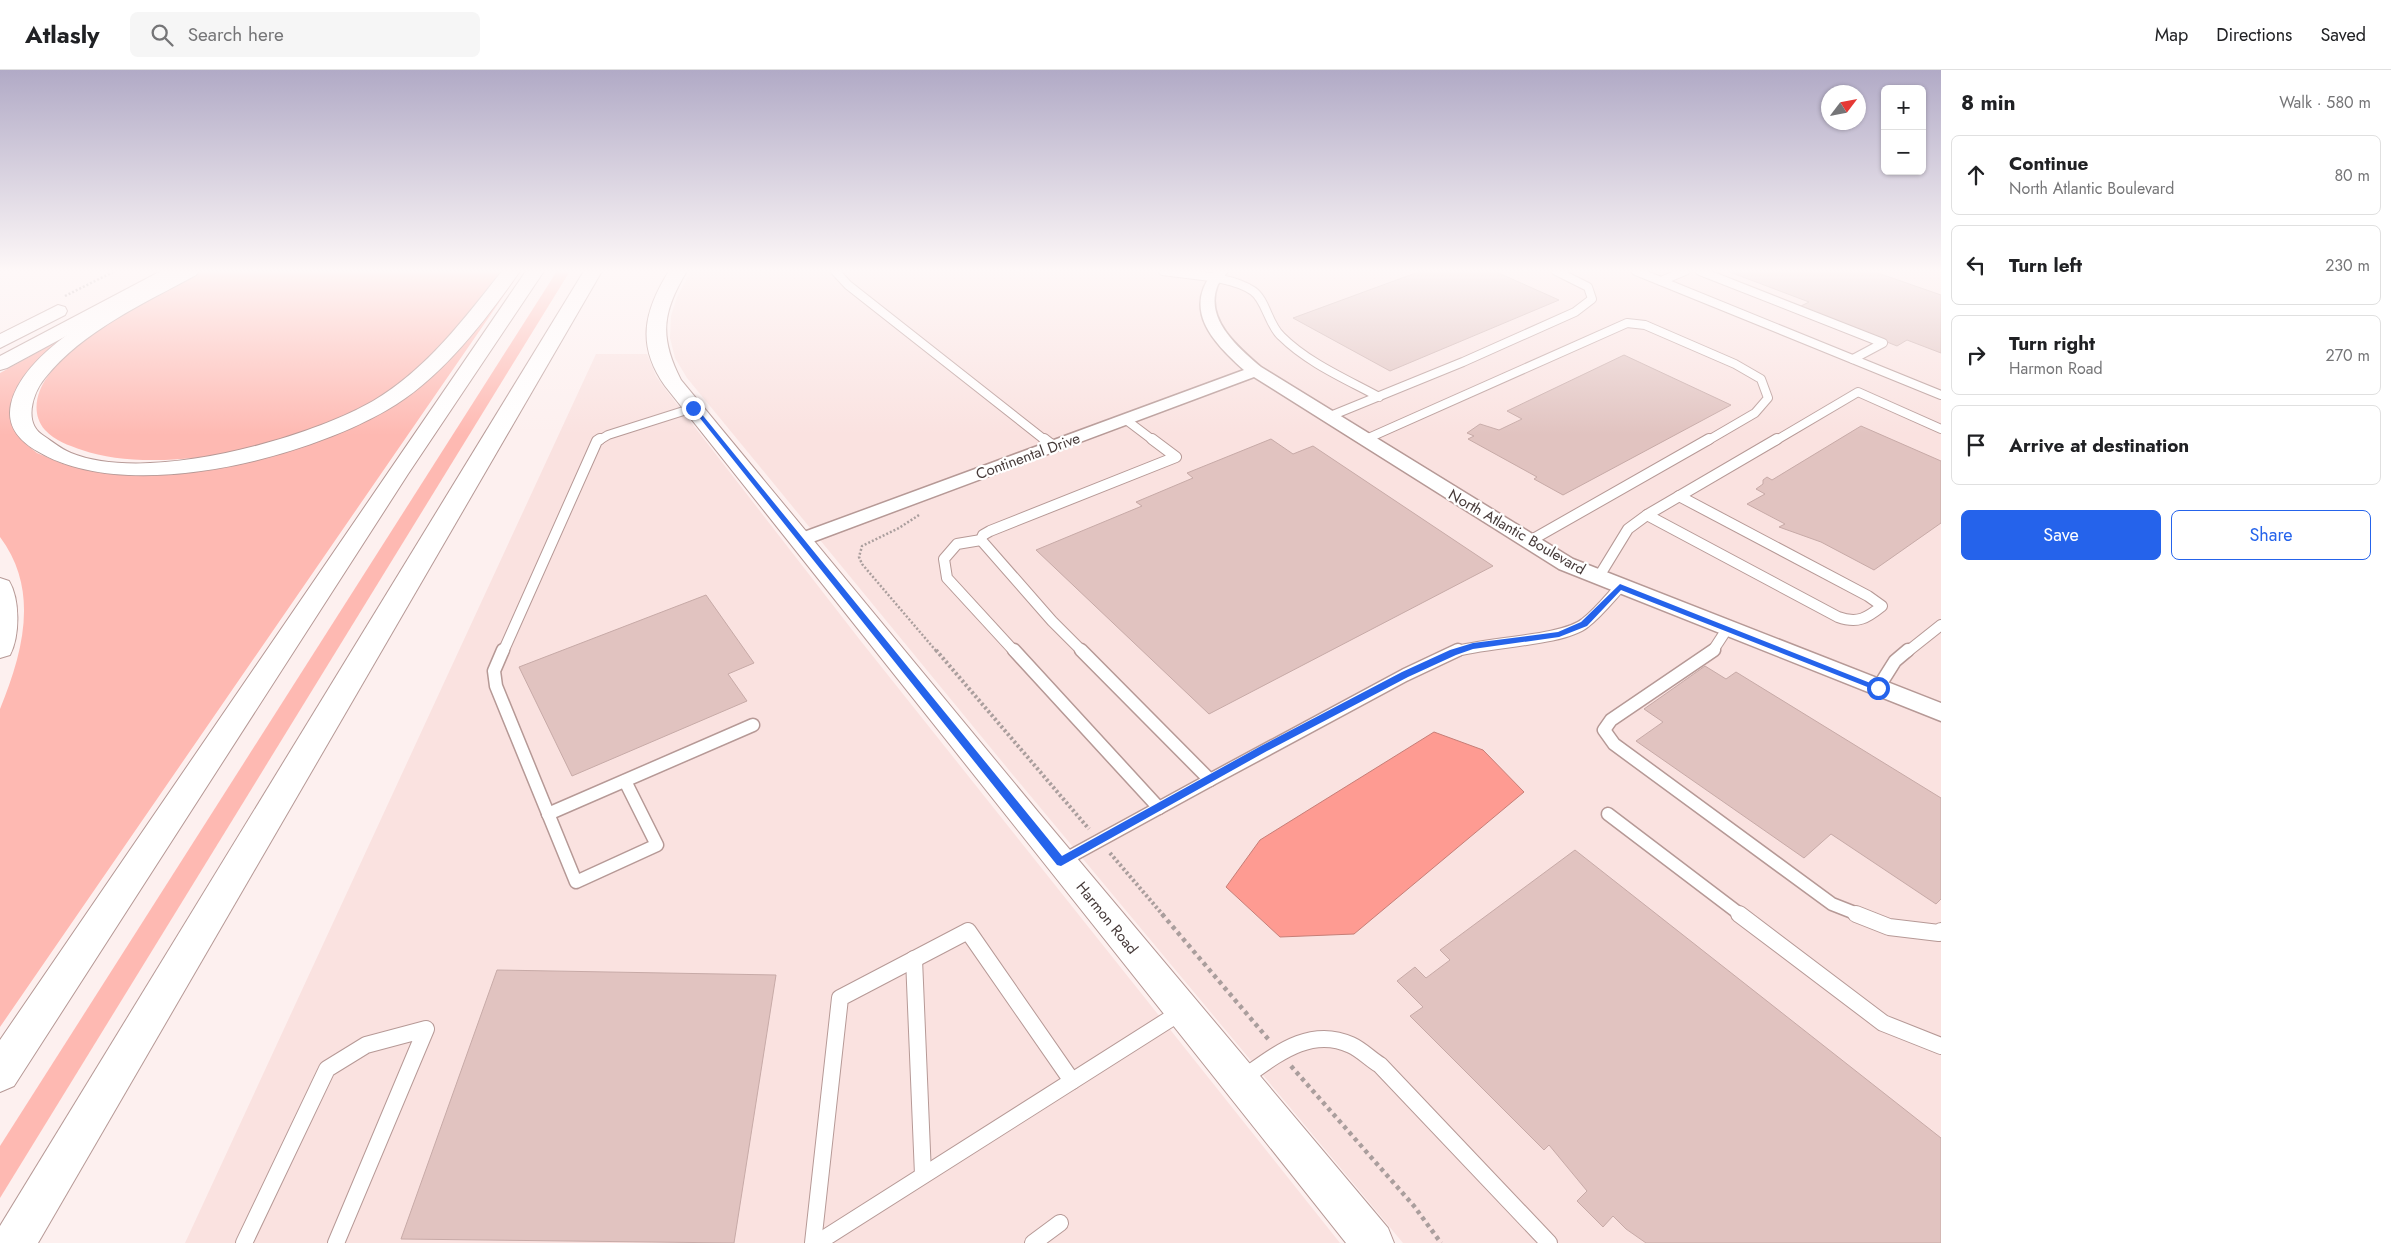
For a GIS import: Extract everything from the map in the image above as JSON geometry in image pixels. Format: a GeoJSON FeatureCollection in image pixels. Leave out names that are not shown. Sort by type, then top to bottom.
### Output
{"type":"FeatureCollection","features":[{"type":"Feature","properties":{"kind":"main road"},"geometry":{"type":"LineString","coordinates":[[0,342],[31,326]]}},
{"type":"Feature","properties":{"kind":"main road"},"geometry":{"type":"LineString","coordinates":[[0,364],[71,326]]}},
{"type":"Feature","properties":{"kind":"main road"},"geometry":{"type":"LineString","coordinates":[[97,326],[73,342],[39,372],[25,393],[19,415],[26,432],[40,447],[60,457],[96,466],[165,468],[249,456],[319,434],[366,414],[418,379],[437,360],[465,326]]}},
{"type":"Feature","properties":{"kind":"main road"},"geometry":{"type":"LineString","coordinates":[[0,1073],[498,326]]}},
{"type":"Feature","properties":{"kind":"main road"},"geometry":{"type":"LineString","coordinates":[[14,1243],[562,326]]}},
{"type":"Feature","properties":{"kind":"main road","name":"Harmon Road"},"geometry":{"type":"LineString","coordinates":[[656,326],[655,342],[662,364],[672,382],[1061,862],[1374,1243]]}},
{"type":"Feature","properties":{"kind":"main road"},"geometry":{"type":"LineString","coordinates":[[0,587],[4,602],[4,628],[0,648]]}},
{"type":"Feature","properties":{"kind":"street","name":"North Atlantic Boulevard"},"geometry":{"type":"LineString","coordinates":[[1213,326],[1228,346],[1255,371],[1528,542],[1598,578],[1941,712]]}},
{"type":"Feature","properties":{"kind":"street","name":"Continental Drive"},"geometry":{"type":"LineString","coordinates":[[800,540],[1255,371]]}},
{"type":"Feature","properties":{"kind":"lane"},"geometry":{"type":"LineString","coordinates":[[900,326],[1054,446]]}},
{"type":"Feature","properties":{"kind":"lane"},"geometry":{"type":"LineString","coordinates":[[1272,326],[1285,340],[1302,352],[1379,397]]}},
{"type":"Feature","properties":{"kind":"lane"},"geometry":{"type":"LineString","coordinates":[[1328,418],[1543,326]]}},
{"type":"Feature","properties":{"kind":"lane"},"geometry":{"type":"LineString","coordinates":[[1364,440],[1623,326]]}},
{"type":"Feature","properties":{"kind":"lane"},"geometry":{"type":"LineString","coordinates":[[1528,542],[1755,413],[1768,398],[1761,379],[1735,364],[1647,326]]}},
{"type":"Feature","properties":{"kind":"lane"},"geometry":{"type":"LineString","coordinates":[[1771,326],[1941,395]]}},
{"type":"Feature","properties":{"kind":"lane"},"geometry":{"type":"LineString","coordinates":[[1839,326],[1883,343],[1853,359]]}},
{"type":"Feature","properties":{"kind":"lane"},"geometry":{"type":"LineString","coordinates":[[1598,578],[1628,529],[1647,515],[1858,392],[1941,429]]}},
{"type":"Feature","properties":{"kind":"lane"},"geometry":{"type":"LineString","coordinates":[[625,780],[657,845],[576,882],[496,686],[494,671],[597,441],[608,435],[693,408]]}},
{"type":"Feature","properties":{"kind":"lane"},"geometry":{"type":"LineString","coordinates":[[1125,419],[1176,457],[990,531],[981,540],[957,544],[944,559],[947,578],[1159,808]]}},
{"type":"Feature","properties":{"kind":"lane"},"geometry":{"type":"LineString","coordinates":[[1647,515],[1829,613],[1853,622],[1864,621],[1882,606],[1868,596],[1678,496]]}},
{"type":"Feature","properties":{"kind":"lane"},"geometry":{"type":"LineString","coordinates":[[981,540],[1052,621],[1210,780]]}},
{"type":"Feature","properties":{"kind":"lane"},"geometry":{"type":"LineString","coordinates":[[1061,862],[1264,749],[1405,674],[1453,652],[1473,646],[1559,634],[1584,624],[1620,587]]}},
{"type":"Feature","properties":{"kind":"lane"},"geometry":{"type":"LineString","coordinates":[[1878,688],[1895,661],[1941,625]]}},
{"type":"Feature","properties":{"kind":"lane"},"geometry":{"type":"LineString","coordinates":[[1727,629],[1715,650],[1611,720],[1604,730],[1614,744],[1832,904],[1889,927],[1939,933],[1941,931]]}},
{"type":"Feature","properties":{"kind":"lane"},"geometry":{"type":"LineString","coordinates":[[548,814],[753,725]]}},
{"type":"Feature","properties":{"kind":"lane"},"geometry":{"type":"LineString","coordinates":[[1608,814],[1882,1023],[1941,1046]]}},
{"type":"Feature","properties":{"kind":"lane"},"geometry":{"type":"LineString","coordinates":[[815,1243],[840,998],[968,931],[1072,1081]]}},
{"type":"Feature","properties":{"kind":"lane"},"geometry":{"type":"LineString","coordinates":[[914,960],[923,1175]]}},
{"type":"Feature","properties":{"kind":"lane"},"geometry":{"type":"LineString","coordinates":[[815,1243],[1183,1011]]}},
{"type":"Feature","properties":{"kind":"lane"},"geometry":{"type":"LineString","coordinates":[[244,1243],[327,1069],[366,1045],[426,1029],[336,1243]]}},
{"type":"Feature","properties":{"kind":"lane"},"geometry":{"type":"LineString","coordinates":[[1240,1080],[1298,1041],[1322,1037],[1350,1045],[1380,1065],[1549,1243]]}},
{"type":"Feature","properties":{"kind":"lane"},"geometry":{"type":"LineString","coordinates":[[1033,1243],[1060,1223]]}},
{"type":"Feature","properties":{"kind":"shaded area"},"geometry":{"type":"Polygon","coordinates":[[[106,326],[459,326],[423,365],[392,391],[361,409],[325,425],[284,439],[242,450],[198,457],[156,460],[116,458],[82,450],[53,437],[41,424],[38,417],[37,403],[44,382],[62,360],[106,326]]]}},
{"type":"Feature","properties":{"kind":"shaded area"},"geometry":{"type":"Polygon","coordinates":[[[475,326],[483,326],[0,1027],[0,709],[21,644],[24,600],[20,578],[12,557],[0,537],[0,373],[73,333],[58,347],[14,428],[27,445],[37,453],[63,464],[119,473],[199,469],[403,399],[433,376],[475,326]]]}},
{"type":"Feature","properties":{"kind":"shaded area"},"geometry":{"type":"Polygon","coordinates":[[[522,326],[536,326],[0,1198],[0,1146],[522,326]]]}},
{"type":"Feature","properties":{"kind":"shaded area"},"geometry":{"type":"Polygon","coordinates":[[[671,326],[1941,326],[1941,1243],[1403,1243],[1013,775],[687,378],[675,358],[670,338],[671,326]]]}},
{"type":"Feature","properties":{"kind":"shaded area"},"geometry":{"type":"Polygon","coordinates":[[[596,354],[647,354],[656,376],[666,390],[860,640],[1340,1243],[185,1243],[596,354]]]}},
{"type":"Feature","properties":{"kind":"shaded area"},"geometry":{"type":"Polygon","coordinates":[[[1434,732],[1483,750],[1524,792],[1354,934],[1280,937],[1226,887],[1260,840],[1434,732]]]}},
{"type":"Feature","properties":{"kind":"building"},"geometry":{"type":"Polygon","coordinates":[[[1307,326],[1498,326],[1390,371],[1307,326]]]}},
{"type":"Feature","properties":{"kind":"building"},"geometry":{"type":"Polygon","coordinates":[[[1846,326],[1941,326],[1941,353],[1907,340],[1897,346],[1846,326]]]}},
{"type":"Feature","properties":{"kind":"building"},"geometry":{"type":"Polygon","coordinates":[[[1624,355],[1731,405],[1563,495],[1534,479],[1537,477],[1468,439],[1474,436],[1467,433],[1480,424],[1499,430],[1522,419],[1507,411],[1624,355]]]}},
{"type":"Feature","properties":{"kind":"building"},"geometry":{"type":"Polygon","coordinates":[[[1861,426],[1941,461],[1941,523],[1874,570],[1821,542],[1779,527],[1785,524],[1747,504],[1765,494],[1756,489],[1763,484],[1763,480],[1767,477],[1772,480],[1861,426]]]}},
{"type":"Feature","properties":{"kind":"building"},"geometry":{"type":"Polygon","coordinates":[[[1271,439],[1293,454],[1313,446],[1493,566],[1209,714],[1036,550],[1142,506],[1136,502],[1193,478],[1187,473],[1271,439]]]}},
{"type":"Feature","properties":{"kind":"building"},"geometry":{"type":"Polygon","coordinates":[[[706,595],[754,663],[728,674],[747,701],[572,776],[519,667],[706,595]]]}},
{"type":"Feature","properties":{"kind":"building"},"geometry":{"type":"Polygon","coordinates":[[[1705,666],[1726,679],[1736,672],[1941,798],[1941,899],[1936,904],[1831,834],[1804,858],[1636,741],[1663,722],[1644,709],[1705,666]]]}},
{"type":"Feature","properties":{"kind":"building"},"geometry":{"type":"Polygon","coordinates":[[[1575,850],[1941,1138],[1941,1243],[1646,1243],[1626,1229],[1613,1216],[1603,1227],[1577,1201],[1587,1191],[1549,1145],[1544,1150],[1410,1016],[1423,1007],[1397,981],[1415,967],[1426,978],[1450,960],[1440,950],[1575,850]]]}},
{"type":"Feature","properties":{"kind":"building"},"geometry":{"type":"Polygon","coordinates":[[[497,970],[776,975],[734,1243],[401,1239],[497,970]]]}},
{"type":"Feature","properties":{"kind":"route"},"geometry":{"type":"LineString","coordinates":[[693,408],[1061,862],[1264,749],[1405,674],[1453,652],[1473,646],[1559,634],[1584,624],[1620,587],[1878,688]]}}]}
